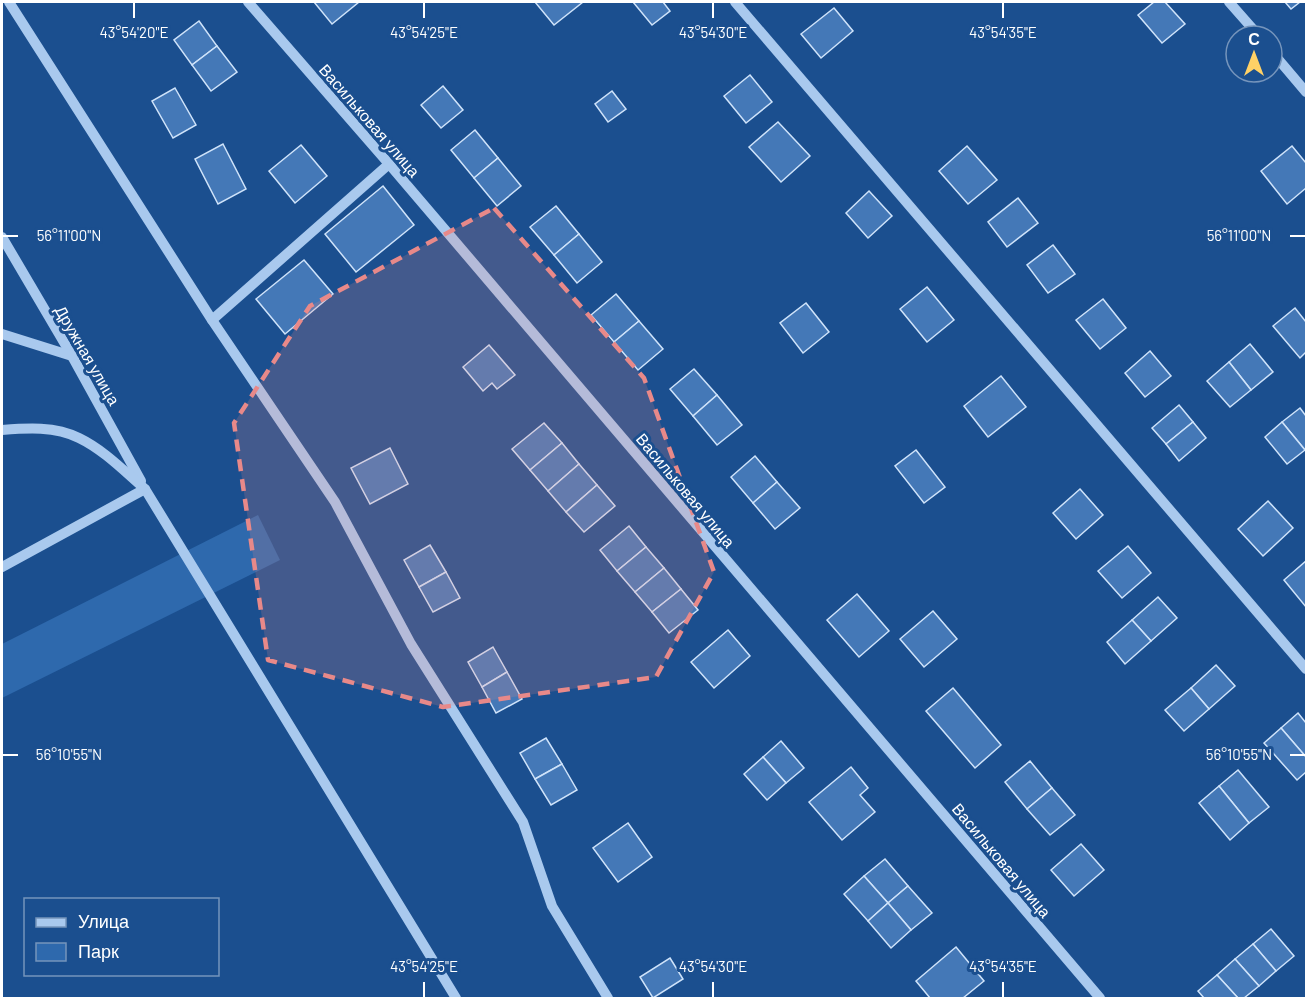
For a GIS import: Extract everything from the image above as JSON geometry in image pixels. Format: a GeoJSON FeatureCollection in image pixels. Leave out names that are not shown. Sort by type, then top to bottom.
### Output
{"type":"FeatureCollection","features":[{"type":"Feature","properties":{"kind":"street"},"geometry":{"type":"LineString","coordinates":[[9,2],[212,320],[335,502],[411,644],[523,822],[552,906],[608,999]]}},
{"type":"Feature","properties":{"kind":"street","name":"Васильковая улица"},"geometry":{"type":"LineString","coordinates":[[248,2],[389,164],[1100,999]]}},
{"type":"Feature","properties":{"kind":"street"},"geometry":{"type":"LineString","coordinates":[[735,2],[1306,669]]}},
{"type":"Feature","properties":{"kind":"street"},"geometry":{"type":"LineString","coordinates":[[1229,2],[1248,24]]}},
{"type":"Feature","properties":{"kind":"street"},"geometry":{"type":"LineString","coordinates":[[1284,66],[1306,92]]}},
{"type":"Feature","properties":{"kind":"street"},"geometry":{"type":"LineString","coordinates":[[212,320],[389,164]]}},
{"type":"Feature","properties":{"kind":"street","name":"Дружная улица"},"geometry":{"type":"LineString","coordinates":[[2,237],[72,356],[145,489]]}},
{"type":"Feature","properties":{"kind":"street"},"geometry":{"type":"LineString","coordinates":[[2,334],[72,356]]}},
{"type":"Feature","properties":{"kind":"street"},"geometry":{"type":"LineString","coordinates":[[2,430],[26,428],[56,430],[79,438],[105,454],[145,489],[456,999]]}},
{"type":"Feature","properties":{"kind":"street"},"geometry":{"type":"LineString","coordinates":[[2,567],[145,489]]}},
{"type":"Feature","properties":{"kind":"highlighted area"},"geometry":{"type":"Polygon","coordinates":[[[494,208],[644,378],[714,572],[656,677],[443,707],[268,660],[234,423],[310,306],[494,208]]]}},
{"type":"Feature","properties":{"kind":"green space"},"geometry":{"type":"Polygon","coordinates":[[[258,515],[280,560],[2,698],[2,644],[258,515]]]}},
{"type":"Feature","properties":{"kind":"building"},"geometry":{"type":"Polygon","coordinates":[[[314,2],[359,2],[332,24],[314,2]]]}},
{"type":"Feature","properties":{"kind":"building"},"geometry":{"type":"Polygon","coordinates":[[[535,2],[583,2],[554,25],[535,2]]]}},
{"type":"Feature","properties":{"kind":"building"},"geometry":{"type":"Polygon","coordinates":[[[633,2],[663,2],[670,11],[652,25],[633,2]]]}},
{"type":"Feature","properties":{"kind":"building"},"geometry":{"type":"Polygon","coordinates":[[[1154,2],[1165,2],[1185,24],[1162,43],[1138,15],[1154,2]]]}},
{"type":"Feature","properties":{"kind":"building"},"geometry":{"type":"Polygon","coordinates":[[[1285,2],[1300,2],[1291,9],[1285,2]]]}},
{"type":"Feature","properties":{"kind":"building"},"geometry":{"type":"Polygon","coordinates":[[[834,8],[853,31],[821,58],[801,34],[834,8]]]}},
{"type":"Feature","properties":{"kind":"building"},"geometry":{"type":"Polygon","coordinates":[[[199,21],[217,46],[192,65],[174,40],[199,21]]]}},
{"type":"Feature","properties":{"kind":"building"},"geometry":{"type":"Polygon","coordinates":[[[217,46],[237,72],[211,91],[192,65],[217,46]]]}},
{"type":"Feature","properties":{"kind":"building"},"geometry":{"type":"Polygon","coordinates":[[[750,75],[772,102],[746,123],[724,96],[750,75]]]}},
{"type":"Feature","properties":{"kind":"building"},"geometry":{"type":"Polygon","coordinates":[[[443,86],[463,110],[441,128],[421,105],[443,86]]]}},
{"type":"Feature","properties":{"kind":"building"},"geometry":{"type":"Polygon","coordinates":[[[175,88],[196,125],[173,138],[152,101],[175,88]]]}},
{"type":"Feature","properties":{"kind":"building"},"geometry":{"type":"Polygon","coordinates":[[[612,91],[626,109],[608,122],[595,104],[612,91]]]}},
{"type":"Feature","properties":{"kind":"building"},"geometry":{"type":"Polygon","coordinates":[[[778,122],[810,156],[781,182],[749,147],[778,122]]]}},
{"type":"Feature","properties":{"kind":"building"},"geometry":{"type":"Polygon","coordinates":[[[475,130],[498,158],[474,178],[451,150],[475,130]]]}},
{"type":"Feature","properties":{"kind":"building"},"geometry":{"type":"Polygon","coordinates":[[[223,144],[246,189],[218,204],[195,159],[223,144]]]}},
{"type":"Feature","properties":{"kind":"building"},"geometry":{"type":"Polygon","coordinates":[[[301,145],[327,176],[295,203],[269,171],[301,145]]]}},
{"type":"Feature","properties":{"kind":"building"},"geometry":{"type":"Polygon","coordinates":[[[967,146],[997,180],[968,204],[939,171],[967,146]]]}},
{"type":"Feature","properties":{"kind":"building"},"geometry":{"type":"Polygon","coordinates":[[[1292,146],[1306,163],[1306,188],[1287,204],[1261,171],[1292,146]]]}},
{"type":"Feature","properties":{"kind":"building"},"geometry":{"type":"Polygon","coordinates":[[[498,158],[521,186],[497,206],[474,178],[498,158]]]}},
{"type":"Feature","properties":{"kind":"building"},"geometry":{"type":"Polygon","coordinates":[[[383,186],[414,225],[356,272],[325,234],[383,186]]]}},
{"type":"Feature","properties":{"kind":"building"},"geometry":{"type":"Polygon","coordinates":[[[869,191],[892,216],[868,238],[846,213],[869,191]]]}},
{"type":"Feature","properties":{"kind":"building"},"geometry":{"type":"Polygon","coordinates":[[[1018,198],[1038,223],[1007,247],[988,222],[1018,198]]]}},
{"type":"Feature","properties":{"kind":"building"},"geometry":{"type":"Polygon","coordinates":[[[556,206],[579,234],[554,255],[530,227],[556,206]]]}},
{"type":"Feature","properties":{"kind":"building"},"geometry":{"type":"Polygon","coordinates":[[[579,234],[602,262],[577,283],[554,255],[579,234]]]}},
{"type":"Feature","properties":{"kind":"building"},"geometry":{"type":"Polygon","coordinates":[[[1053,245],[1075,274],[1048,293],[1027,265],[1053,245]]]}},
{"type":"Feature","properties":{"kind":"building"},"geometry":{"type":"Polygon","coordinates":[[[304,260],[333,294],[285,334],[256,299],[304,260]]]}},
{"type":"Feature","properties":{"kind":"building"},"geometry":{"type":"Polygon","coordinates":[[[927,287],[954,320],[927,342],[900,309],[927,287]]]}},
{"type":"Feature","properties":{"kind":"building"},"geometry":{"type":"Polygon","coordinates":[[[616,294],[639,321],[614,342],[591,315],[616,294]]]}},
{"type":"Feature","properties":{"kind":"building"},"geometry":{"type":"Polygon","coordinates":[[[1103,299],[1126,328],[1100,349],[1076,320],[1103,299]]]}},
{"type":"Feature","properties":{"kind":"building"},"geometry":{"type":"Polygon","coordinates":[[[806,303],[829,332],[803,353],[780,323],[806,303]]]}},
{"type":"Feature","properties":{"kind":"building"},"geometry":{"type":"Polygon","coordinates":[[[1295,308],[1306,322],[1306,352],[1300,358],[1273,326],[1295,308]]]}},
{"type":"Feature","properties":{"kind":"building"},"geometry":{"type":"Polygon","coordinates":[[[639,321],[663,349],[638,370],[614,342],[639,321]]]}},
{"type":"Feature","properties":{"kind":"building"},"geometry":{"type":"Polygon","coordinates":[[[1250,344],[1273,372],[1251,390],[1229,362],[1250,344]]]}},
{"type":"Feature","properties":{"kind":"building"},"geometry":{"type":"Polygon","coordinates":[[[489,345],[515,375],[497,389],[492,383],[483,391],[463,367],[489,345]]]}},
{"type":"Feature","properties":{"kind":"building"},"geometry":{"type":"Polygon","coordinates":[[[1150,351],[1171,376],[1145,397],[1125,373],[1150,351]]]}},
{"type":"Feature","properties":{"kind":"building"},"geometry":{"type":"Polygon","coordinates":[[[1229,362],[1251,390],[1230,407],[1207,381],[1229,362]]]}},
{"type":"Feature","properties":{"kind":"building"},"geometry":{"type":"Polygon","coordinates":[[[694,369],[717,395],[693,416],[670,389],[694,369]]]}},
{"type":"Feature","properties":{"kind":"building"},"geometry":{"type":"Polygon","coordinates":[[[1001,376],[1026,407],[988,437],[964,406],[1001,376]]]}},
{"type":"Feature","properties":{"kind":"building"},"geometry":{"type":"Polygon","coordinates":[[[717,395],[742,425],[717,445],[693,416],[717,395]]]}},
{"type":"Feature","properties":{"kind":"building"},"geometry":{"type":"Polygon","coordinates":[[[1179,405],[1193,422],[1166,444],[1152,428],[1179,405]]]}},
{"type":"Feature","properties":{"kind":"building"},"geometry":{"type":"Polygon","coordinates":[[[1300,408],[1306,416],[1305,450],[1282,422],[1300,408]]]}},
{"type":"Feature","properties":{"kind":"building"},"geometry":{"type":"Polygon","coordinates":[[[1193,422],[1206,438],[1179,461],[1166,444],[1193,422]]]}},
{"type":"Feature","properties":{"kind":"building"},"geometry":{"type":"Polygon","coordinates":[[[1282,422],[1305,450],[1287,464],[1265,437],[1282,422]]]}},
{"type":"Feature","properties":{"kind":"building"},"geometry":{"type":"Polygon","coordinates":[[[544,423],[562,443],[530,470],[512,449],[544,423]]]}},
{"type":"Feature","properties":{"kind":"building"},"geometry":{"type":"Polygon","coordinates":[[[562,443],[579,464],[548,491],[530,470],[562,443]]]}},
{"type":"Feature","properties":{"kind":"building"},"geometry":{"type":"Polygon","coordinates":[[[390,448],[408,484],[370,504],[351,468],[390,448]]]}},
{"type":"Feature","properties":{"kind":"building"},"geometry":{"type":"Polygon","coordinates":[[[916,450],[945,487],[924,503],[895,466],[916,450]]]}},
{"type":"Feature","properties":{"kind":"building"},"geometry":{"type":"Polygon","coordinates":[[[755,456],[777,482],[753,503],[731,477],[755,456]]]}},
{"type":"Feature","properties":{"kind":"building"},"geometry":{"type":"Polygon","coordinates":[[[579,464],[597,485],[566,512],[548,491],[579,464]]]}},
{"type":"Feature","properties":{"kind":"building"},"geometry":{"type":"Polygon","coordinates":[[[777,482],[800,508],[775,529],[753,503],[777,482]]]}},
{"type":"Feature","properties":{"kind":"building"},"geometry":{"type":"Polygon","coordinates":[[[597,485],[615,506],[584,532],[566,512],[597,485]]]}},
{"type":"Feature","properties":{"kind":"building"},"geometry":{"type":"Polygon","coordinates":[[[1080,489],[1103,515],[1076,539],[1053,513],[1080,489]]]}},
{"type":"Feature","properties":{"kind":"building"},"geometry":{"type":"Polygon","coordinates":[[[1268,501],[1293,528],[1263,556],[1238,529],[1268,501]]]}},
{"type":"Feature","properties":{"kind":"building"},"geometry":{"type":"Polygon","coordinates":[[[629,526],[646,547],[617,571],[600,550],[629,526]]]}},
{"type":"Feature","properties":{"kind":"building"},"geometry":{"type":"Polygon","coordinates":[[[430,545],[446,572],[419,587],[404,560],[430,545]]]}},
{"type":"Feature","properties":{"kind":"building"},"geometry":{"type":"Polygon","coordinates":[[[1128,546],[1151,573],[1122,598],[1098,571],[1128,546]]]}},
{"type":"Feature","properties":{"kind":"building"},"geometry":{"type":"Polygon","coordinates":[[[646,547],[664,568],[635,592],[617,571],[646,547]]]}},
{"type":"Feature","properties":{"kind":"building"},"geometry":{"type":"Polygon","coordinates":[[[1306,561],[1306,607],[1284,580],[1306,561]]]}},
{"type":"Feature","properties":{"kind":"building"},"geometry":{"type":"Polygon","coordinates":[[[664,568],[681,589],[652,612],[635,592],[664,568]]]}},
{"type":"Feature","properties":{"kind":"building"},"geometry":{"type":"Polygon","coordinates":[[[446,572],[460,598],[433,612],[419,587],[446,572]]]}},
{"type":"Feature","properties":{"kind":"building"},"geometry":{"type":"Polygon","coordinates":[[[681,589],[698,610],[669,633],[652,612],[681,589]]]}},
{"type":"Feature","properties":{"kind":"building"},"geometry":{"type":"Polygon","coordinates":[[[857,594],[889,631],[859,657],[827,620],[857,594]]]}},
{"type":"Feature","properties":{"kind":"building"},"geometry":{"type":"Polygon","coordinates":[[[1158,597],[1177,618],[1151,641],[1132,620],[1158,597]]]}},
{"type":"Feature","properties":{"kind":"building"},"geometry":{"type":"Polygon","coordinates":[[[933,611],[957,639],[924,667],[900,639],[933,611]]]}},
{"type":"Feature","properties":{"kind":"building"},"geometry":{"type":"Polygon","coordinates":[[[1132,620],[1151,641],[1125,664],[1107,642],[1132,620]]]}},
{"type":"Feature","properties":{"kind":"building"},"geometry":{"type":"Polygon","coordinates":[[[728,630],[750,656],[714,688],[691,662],[728,630]]]}},
{"type":"Feature","properties":{"kind":"building"},"geometry":{"type":"Polygon","coordinates":[[[493,647],[507,672],[482,687],[468,662],[493,647]]]}},
{"type":"Feature","properties":{"kind":"building"},"geometry":{"type":"Polygon","coordinates":[[[1216,665],[1235,686],[1209,709],[1191,688],[1216,665]]]}},
{"type":"Feature","properties":{"kind":"building"},"geometry":{"type":"Polygon","coordinates":[[[507,672],[522,699],[496,713],[482,687],[507,672]]]}},
{"type":"Feature","properties":{"kind":"building"},"geometry":{"type":"Polygon","coordinates":[[[953,688],[1001,745],[975,768],[926,711],[953,688]]]}},
{"type":"Feature","properties":{"kind":"building"},"geometry":{"type":"Polygon","coordinates":[[[1191,688],[1209,709],[1184,731],[1165,710],[1191,688]]]}},
{"type":"Feature","properties":{"kind":"building"},"geometry":{"type":"Polygon","coordinates":[[[1298,713],[1306,723],[1306,757],[1281,728],[1298,713]]]}},
{"type":"Feature","properties":{"kind":"building"},"geometry":{"type":"Polygon","coordinates":[[[1281,728],[1306,757],[1306,772],[1297,780],[1264,743],[1281,728]]]}},
{"type":"Feature","properties":{"kind":"building"},"geometry":{"type":"Polygon","coordinates":[[[546,738],[562,764],[535,779],[520,753],[546,738]]]}},
{"type":"Feature","properties":{"kind":"building"},"geometry":{"type":"Polygon","coordinates":[[[781,741],[804,768],[786,783],[763,757],[781,741]]]}},
{"type":"Feature","properties":{"kind":"building"},"geometry":{"type":"Polygon","coordinates":[[[763,757],[786,783],[767,800],[744,774],[763,757]]]}},
{"type":"Feature","properties":{"kind":"building"},"geometry":{"type":"Polygon","coordinates":[[[1030,761],[1052,788],[1027,809],[1005,782],[1030,761]]]}},
{"type":"Feature","properties":{"kind":"building"},"geometry":{"type":"Polygon","coordinates":[[[562,764],[577,790],[551,805],[535,779],[562,764]]]}},
{"type":"Feature","properties":{"kind":"building"},"geometry":{"type":"Polygon","coordinates":[[[851,767],[868,788],[860,795],[875,812],[842,840],[809,802],[851,767]]]}},
{"type":"Feature","properties":{"kind":"building"},"geometry":{"type":"Polygon","coordinates":[[[1238,770],[1269,807],[1249,823],[1219,786],[1238,770]]]}},
{"type":"Feature","properties":{"kind":"building"},"geometry":{"type":"Polygon","coordinates":[[[1219,786],[1249,823],[1230,840],[1199,803],[1219,786]]]}},
{"type":"Feature","properties":{"kind":"building"},"geometry":{"type":"Polygon","coordinates":[[[1052,788],[1075,815],[1050,835],[1027,809],[1052,788]]]}},
{"type":"Feature","properties":{"kind":"building"},"geometry":{"type":"Polygon","coordinates":[[[628,823],[652,857],[618,882],[593,848],[628,823]]]}},
{"type":"Feature","properties":{"kind":"building"},"geometry":{"type":"Polygon","coordinates":[[[1081,844],[1104,870],[1074,896],[1051,870],[1081,844]]]}},
{"type":"Feature","properties":{"kind":"building"},"geometry":{"type":"Polygon","coordinates":[[[885,859],[908,886],[888,903],[864,876],[885,859]]]}},
{"type":"Feature","properties":{"kind":"building"},"geometry":{"type":"Polygon","coordinates":[[[864,876],[888,903],[868,921],[844,894],[864,876]]]}},
{"type":"Feature","properties":{"kind":"building"},"geometry":{"type":"Polygon","coordinates":[[[908,886],[932,913],[911,930],[888,903],[908,886]]]}},
{"type":"Feature","properties":{"kind":"building"},"geometry":{"type":"Polygon","coordinates":[[[888,903],[911,930],[891,948],[868,921],[888,903]]]}},
{"type":"Feature","properties":{"kind":"building"},"geometry":{"type":"Polygon","coordinates":[[[1271,929],[1294,956],[1276,971],[1253,944],[1271,929]]]}},
{"type":"Feature","properties":{"kind":"building"},"geometry":{"type":"Polygon","coordinates":[[[1253,944],[1276,971],[1259,986],[1235,959],[1253,944]]]}},
{"type":"Feature","properties":{"kind":"building"},"geometry":{"type":"Polygon","coordinates":[[[956,947],[984,981],[963,998],[930,998],[916,981],[956,947]]]}},
{"type":"Feature","properties":{"kind":"building"},"geometry":{"type":"Polygon","coordinates":[[[670,958],[683,979],[653,998],[640,977],[670,958]]]}},
{"type":"Feature","properties":{"kind":"building"},"geometry":{"type":"Polygon","coordinates":[[[1235,959],[1259,986],[1244,998],[1238,998],[1217,975],[1235,959]]]}},
{"type":"Feature","properties":{"kind":"building"},"geometry":{"type":"Polygon","coordinates":[[[1217,975],[1238,998],[1204,998],[1198,991],[1217,975]]]}}]}
